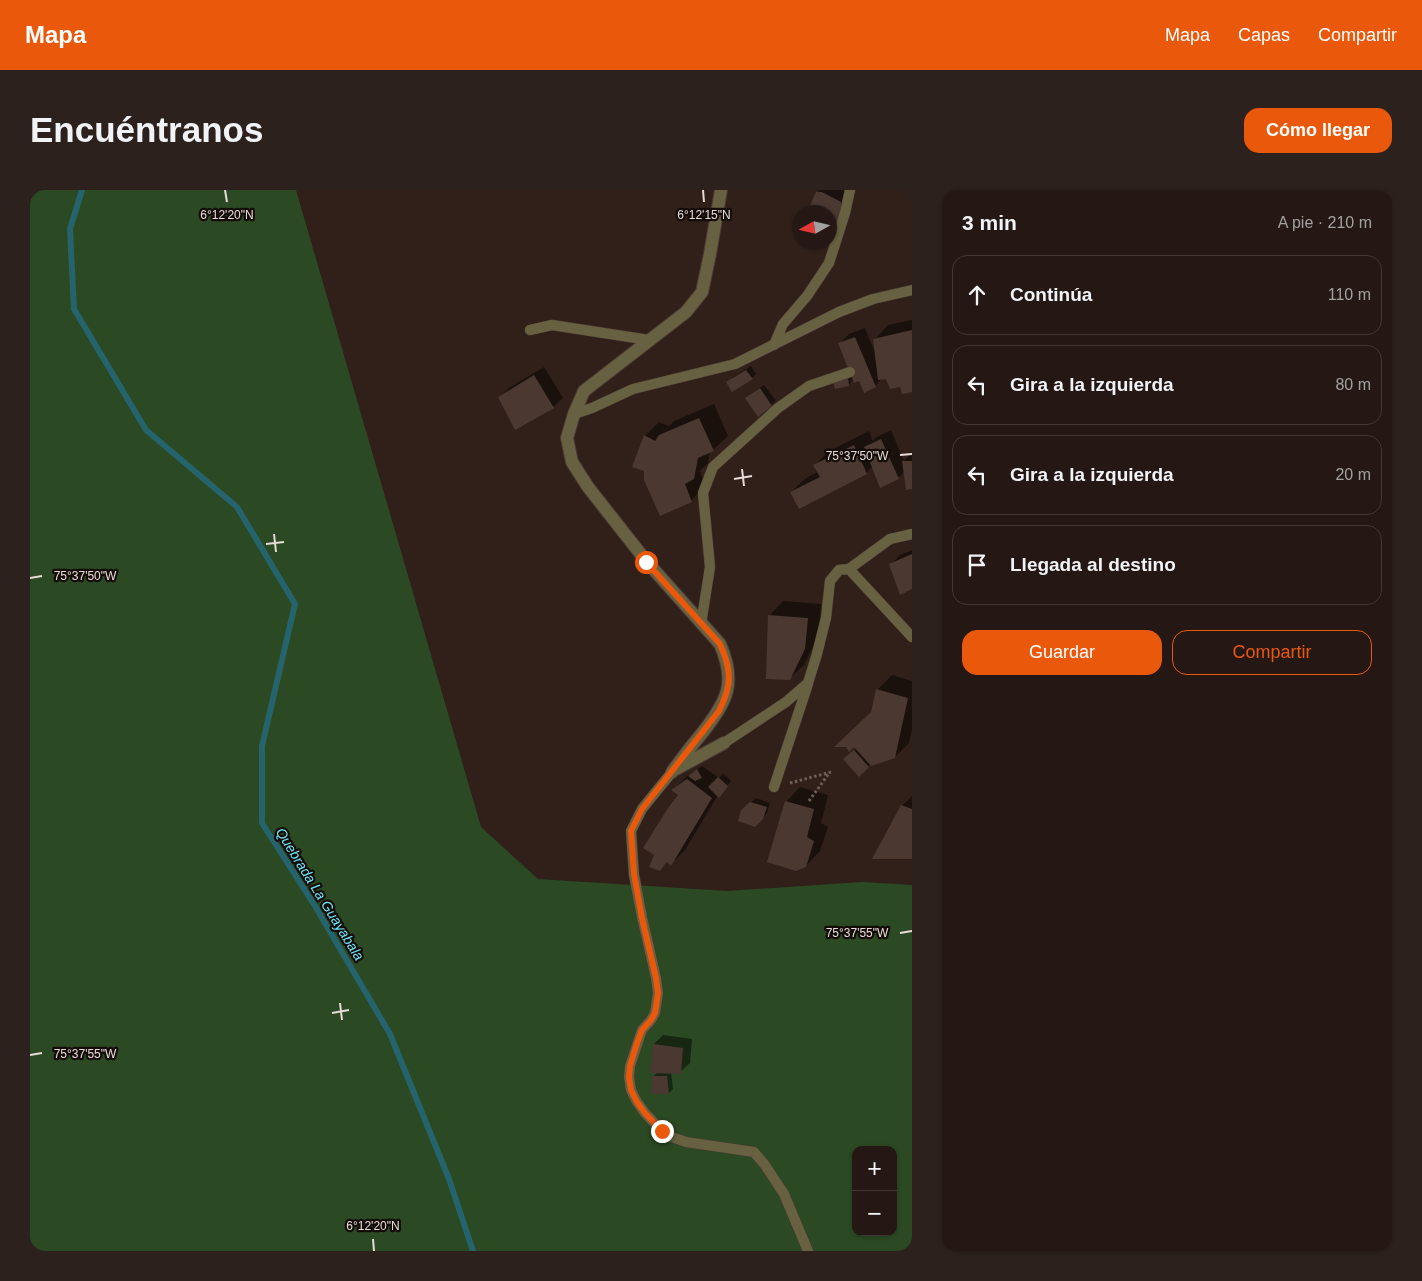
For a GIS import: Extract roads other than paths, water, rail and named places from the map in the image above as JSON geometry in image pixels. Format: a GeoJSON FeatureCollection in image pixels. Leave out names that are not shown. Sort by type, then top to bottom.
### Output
{"type":"FeatureCollection","features":[{"type":"Feature","properties":{"kind":"street"},"geometry":{"type":"LineString","coordinates":[[672,772],[719,711],[727,695],[729,676],[727,660],[720,644],[646,562],[588,487],[572,462],[567,438],[584,390],[686,312],[702,292],[721,190]]}},
{"type":"Feature","properties":{"kind":"street"},"geometry":{"type":"LineString","coordinates":[[672,772],[724,742]]}},
{"type":"Feature","properties":{"kind":"lane"},"geometry":{"type":"LineString","coordinates":[[774,345],[783,324],[807,296],[828,262],[845,213],[850,190]]}},
{"type":"Feature","properties":{"kind":"lane"},"geometry":{"type":"LineString","coordinates":[[574,414],[633,389],[735,364],[839,312],[873,299],[912,290]]}},
{"type":"Feature","properties":{"kind":"lane"},"geometry":{"type":"LineString","coordinates":[[530,330],[552,325],[649,340]]}},
{"type":"Feature","properties":{"kind":"lane"},"geometry":{"type":"LineString","coordinates":[[701,624],[710,567],[703,493],[713,467],[778,408],[809,386],[850,372]]}},
{"type":"Feature","properties":{"kind":"lane"},"geometry":{"type":"LineString","coordinates":[[774,787],[817,654],[826,618],[830,581],[839,570],[849,569],[890,539],[912,534]]}},
{"type":"Feature","properties":{"kind":"lane"},"geometry":{"type":"LineString","coordinates":[[849,569],[912,637]]}},
{"type":"Feature","properties":{"kind":"lane"},"geometry":{"type":"LineString","coordinates":[[724,742],[786,702],[808,683]]}},
{"type":"Feature","properties":{"kind":"lane"},"geometry":{"type":"LineString","coordinates":[[672,772],[642,809],[631,831],[636,883],[658,993],[655,1013],[642,1030],[630,1066],[631,1090],[645,1113],[669,1136],[686,1142],[754,1152],[784,1194],[808,1251]]}},
{"type":"Feature","properties":{"kind":"waterway","name":"Quebrada La Guayabala"},"geometry":{"type":"LineString","coordinates":[[82,190],[70,229],[74,309],[146,430],[237,507],[295,604],[262,746],[262,823],[315,906],[390,1034],[449,1179],[473,1251]]}}]}
